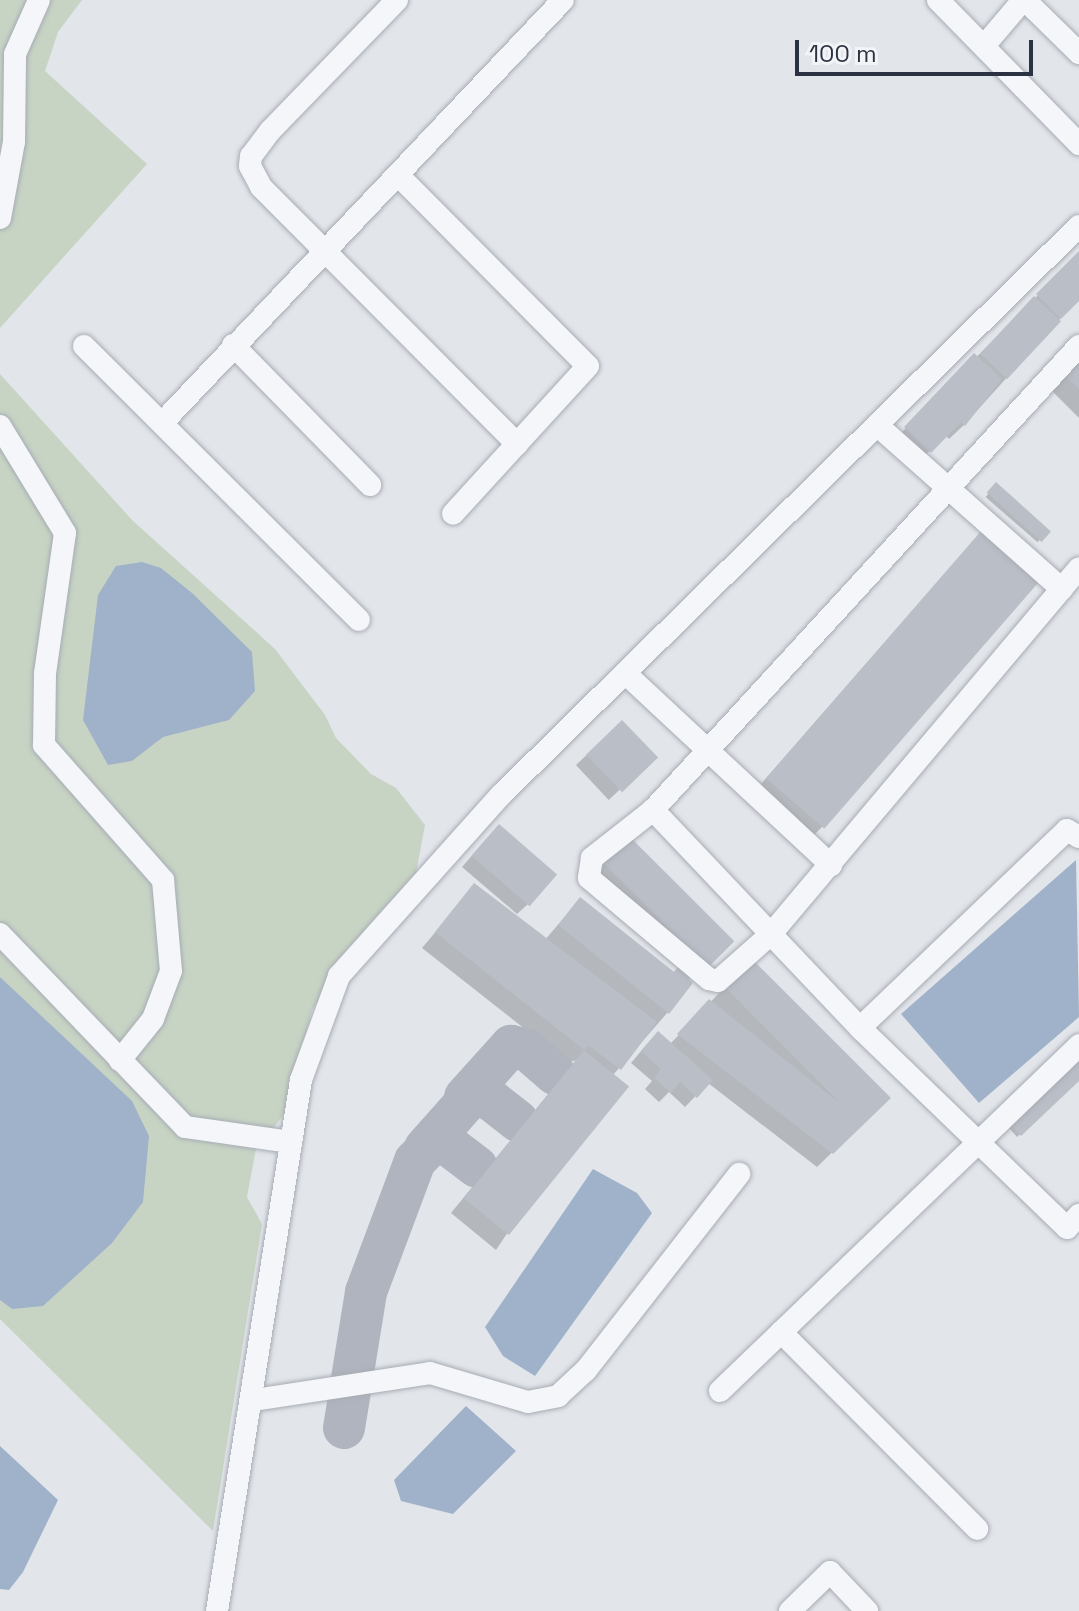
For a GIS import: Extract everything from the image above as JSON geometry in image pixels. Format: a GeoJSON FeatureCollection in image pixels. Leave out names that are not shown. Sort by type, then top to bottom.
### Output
{"type":"FeatureCollection","features":[{"type":"Feature","properties":{"kind":"street"},"geometry":{"type":"LineString","coordinates":[[0,218],[14,142],[15,54],[39,0]]}},
{"type":"Feature","properties":{"kind":"street"},"geometry":{"type":"LineString","coordinates":[[397,0],[251,156],[261,187],[328,250],[517,444]]}},
{"type":"Feature","properties":{"kind":"street"},"geometry":{"type":"LineString","coordinates":[[163,422],[563,0]]}},
{"type":"Feature","properties":{"kind":"street"},"geometry":{"type":"LineString","coordinates":[[938,0],[1079,144]]}},
{"type":"Feature","properties":{"kind":"street"},"geometry":{"type":"LineString","coordinates":[[984,46],[1024,0],[1079,53]]}},
{"type":"Feature","properties":{"kind":"street"},"geometry":{"type":"LineString","coordinates":[[398,175],[587,361],[453,514]]}},
{"type":"Feature","properties":{"kind":"street"},"geometry":{"type":"LineString","coordinates":[[217,1611],[254,1400],[301,1080],[339,976],[501,795],[1079,226]]}},
{"type":"Feature","properties":{"kind":"street"},"geometry":{"type":"LineString","coordinates":[[233,345],[370,485]]}},
{"type":"Feature","properties":{"kind":"street"},"geometry":{"type":"LineString","coordinates":[[84,346],[359,620]]}},
{"type":"Feature","properties":{"kind":"street"},"geometry":{"type":"LineString","coordinates":[[1079,346],[653,810],[592,858],[589,878],[714,981],[771,934],[1079,568]]}},
{"type":"Feature","properties":{"kind":"street"},"geometry":{"type":"LineString","coordinates":[[877,425],[1062,589]]}},
{"type":"Feature","properties":{"kind":"street"},"geometry":{"type":"LineString","coordinates":[[0,426],[65,533],[45,674],[44,745],[163,880],[171,971],[153,1019],[120,1060]]}},
{"type":"Feature","properties":{"kind":"street"},"geometry":{"type":"LineString","coordinates":[[625,673],[831,865]]}},
{"type":"Feature","properties":{"kind":"street"},"geometry":{"type":"LineString","coordinates":[[653,810],[860,1028],[1067,1228],[1079,1215]]}},
{"type":"Feature","properties":{"kind":"street"},"geometry":{"type":"LineString","coordinates":[[860,1028],[1067,830],[1079,837]]}},
{"type":"Feature","properties":{"kind":"street"},"geometry":{"type":"LineString","coordinates":[[0,934],[191,1131],[290,1142]]}},
{"type":"Feature","properties":{"kind":"street"},"geometry":{"type":"LineString","coordinates":[[720,1391],[1079,1045]]}},
{"type":"Feature","properties":{"kind":"street"},"geometry":{"type":"LineString","coordinates":[[254,1400],[350,1381],[430,1373],[528,1402],[558,1396],[586,1370],[739,1174]]}},
{"type":"Feature","properties":{"kind":"street"},"geometry":{"type":"LineString","coordinates":[[781,1332],[977,1529]]}},
{"type":"Feature","properties":{"kind":"street"},"geometry":{"type":"LineString","coordinates":[[790,1611],[830,1572],[867,1611]]}},
{"type":"Feature","properties":{"kind":"green space"},"geometry":{"type":"Polygon","coordinates":[[[0,0],[82,0],[58,32],[45,71],[147,164],[0,328],[0,0]]]}},
{"type":"Feature","properties":{"kind":"green space"},"geometry":{"type":"Polygon","coordinates":[[[0,374],[132,520],[275,649],[325,715],[336,738],[371,774],[396,788],[425,825],[416,873],[368,926],[312,1010],[289,1108],[272,1130],[259,1133],[247,1197],[262,1224],[213,1531],[0,1319],[0,374]]]}},
{"type":"Feature","properties":{"kind":"water"},"geometry":{"type":"Polygon","coordinates":[[[142,562],[161,568],[192,593],[252,652],[255,691],[229,720],[163,737],[132,761],[108,765],[83,720],[98,595],[116,566],[142,562]]]}},
{"type":"Feature","properties":{"kind":"water"},"geometry":{"type":"Polygon","coordinates":[[[1076,860],[1079,1017],[979,1103],[901,1014],[1076,860]]]}},
{"type":"Feature","properties":{"kind":"water"},"geometry":{"type":"Polygon","coordinates":[[[0,977],[132,1101],[149,1136],[143,1202],[112,1243],[43,1306],[12,1309],[0,1300],[0,977]]]}},
{"type":"Feature","properties":{"kind":"water"},"geometry":{"type":"Polygon","coordinates":[[[593,1169],[637,1193],[652,1213],[535,1376],[503,1356],[485,1327],[593,1169]]]}},
{"type":"Feature","properties":{"kind":"water"},"geometry":{"type":"Polygon","coordinates":[[[466,1406],[516,1451],[453,1514],[401,1501],[394,1480],[466,1406]]]}},
{"type":"Feature","properties":{"kind":"water"},"geometry":{"type":"Polygon","coordinates":[[[0,1446],[58,1500],[23,1572],[9,1590],[0,1589],[0,1446]]]}},
{"type":"Feature","properties":{"kind":"building"},"geometry":{"type":"Polygon","coordinates":[[[1079,251],[1079,301],[1061,319],[1036,294],[1079,251]]]}},
{"type":"Feature","properties":{"kind":"building"},"geometry":{"type":"Polygon","coordinates":[[[1034,296],[1061,321],[1007,379],[980,354],[1034,296]]]}},
{"type":"Feature","properties":{"kind":"building"},"geometry":{"type":"Polygon","coordinates":[[[974,353],[1002,379],[965,426],[961,422],[931,453],[904,427],[974,353]]]}},
{"type":"Feature","properties":{"kind":"building"},"geometry":{"type":"Polygon","coordinates":[[[1079,357],[1079,389],[1063,373],[1079,357]]]}},
{"type":"Feature","properties":{"kind":"building"},"geometry":{"type":"Polygon","coordinates":[[[996,482],[1051,532],[1042,542],[987,492],[996,482]]]}},
{"type":"Feature","properties":{"kind":"building"},"geometry":{"type":"Polygon","coordinates":[[[982,530],[1040,581],[824,829],[766,778],[982,530]]]}},
{"type":"Feature","properties":{"kind":"building"},"geometry":{"type":"Polygon","coordinates":[[[622,720],[658,757],[622,792],[586,755],[622,720]]]}},
{"type":"Feature","properties":{"kind":"building"},"geometry":{"type":"Polygon","coordinates":[[[499,824],[557,875],[530,906],[471,856],[499,824]]]}},
{"type":"Feature","properties":{"kind":"building"},"geometry":{"type":"Polygon","coordinates":[[[629,836],[734,941],[708,968],[603,862],[629,836]]]}},
{"type":"Feature","properties":{"kind":"building"},"geometry":{"type":"Polygon","coordinates":[[[474,883],[657,1022],[621,1070],[589,1046],[584,1050],[435,932],[474,883]]]}},
{"type":"Feature","properties":{"kind":"building"},"geometry":{"type":"Polygon","coordinates":[[[580,897],[674,972],[682,962],[694,972],[689,979],[693,983],[669,1014],[558,925],[580,897]]]}},
{"type":"Feature","properties":{"kind":"building"},"geometry":{"type":"Polygon","coordinates":[[[751,958],[891,1098],[833,1154],[677,1034],[709,999],[842,1105],[723,985],[751,958]]]}},
{"type":"Feature","properties":{"kind":"building"},"geometry":{"type":"Polygon","coordinates":[[[658,1031],[713,1080],[697,1098],[680,1082],[671,1093],[654,1078],[661,1069],[641,1051],[658,1031]]]}},
{"type":"Feature","properties":{"kind":"building"},"geometry":{"type":"Polygon","coordinates":[[[584,1050],[629,1087],[509,1235],[464,1198],[584,1050]]]}},
{"type":"Feature","properties":{"kind":"building"},"geometry":{"type":"Polygon","coordinates":[[[1079,1059],[1079,1081],[1021,1136],[1010,1124],[1079,1059]]]}},
{"type":"Feature","properties":{"kind":"taxiway"},"geometry":{"type":"LineString","coordinates":[[465,1097],[511,1046],[527,1050],[555,1074]]}},
{"type":"Feature","properties":{"kind":"taxiway"},"geometry":{"type":"LineString","coordinates":[[425,1148],[473,1094],[491,1100],[518,1121]]}},
{"type":"Feature","properties":{"kind":"taxiway"},"geometry":{"type":"LineString","coordinates":[[344,1428],[366,1292],[415,1161],[434,1141],[444,1142],[477,1167]]}}]}
